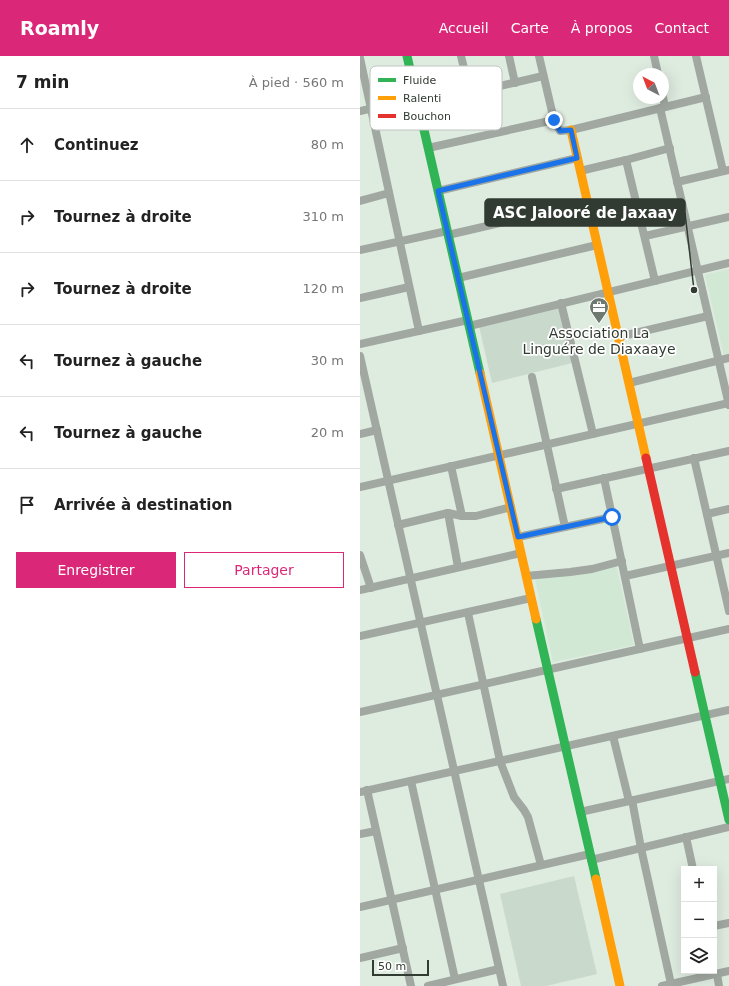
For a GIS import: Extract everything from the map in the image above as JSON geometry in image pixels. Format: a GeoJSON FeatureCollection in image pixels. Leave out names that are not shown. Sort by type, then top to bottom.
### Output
{"type":"FeatureCollection","features":[{"type":"Feature","properties":{"kind":"street"},"geometry":{"type":"LineString","coordinates":[[407,56],[409,66]]}},
{"type":"Feature","properties":{"kind":"street"},"geometry":{"type":"LineString","coordinates":[[461,56],[463,66]]}},
{"type":"Feature","properties":{"kind":"street"},"geometry":{"type":"LineString","coordinates":[[509,56],[515,83]]}},
{"type":"Feature","properties":{"kind":"street"},"geometry":{"type":"LineString","coordinates":[[539,56],[554,120],[560,131],[571,130],[706,97]]}},
{"type":"Feature","properties":{"kind":"street"},"geometry":{"type":"LineString","coordinates":[[654,56],[657,68]]}},
{"type":"Feature","properties":{"kind":"street"},"geometry":{"type":"LineString","coordinates":[[677,182],[726,170],[696,56]]}},
{"type":"Feature","properties":{"kind":"street"},"geometry":{"type":"LineString","coordinates":[[360,58],[370,104]]}},
{"type":"Feature","properties":{"kind":"street"},"geometry":{"type":"LineString","coordinates":[[502,86],[544,76]]}},
{"type":"Feature","properties":{"kind":"street"},"geometry":{"type":"LineString","coordinates":[[360,487],[729,404],[677,182],[663,104]]}},
{"type":"Feature","properties":{"kind":"street"},"geometry":{"type":"LineString","coordinates":[[360,111],[370,109]]}},
{"type":"Feature","properties":{"kind":"street"},"geometry":{"type":"LineString","coordinates":[[428,148],[554,120]]}},
{"type":"Feature","properties":{"kind":"street"},"geometry":{"type":"LineString","coordinates":[[375,130],[419,331]]}},
{"type":"Feature","properties":{"kind":"street"},"geometry":{"type":"LineString","coordinates":[[424,130],[620,986]]}},
{"type":"Feature","properties":{"kind":"street"},"geometry":{"type":"LineString","coordinates":[[571,130],[705,716],[724,780],[729,820]]}},
{"type":"Feature","properties":{"kind":"street"},"geometry":{"type":"LineString","coordinates":[[580,171],[670,148]]}},
{"type":"Feature","properties":{"kind":"street"},"geometry":{"type":"LineString","coordinates":[[438,191],[577,158]]}},
{"type":"Feature","properties":{"kind":"street"},"geometry":{"type":"LineString","coordinates":[[626,160],[655,281]]}},
{"type":"Feature","properties":{"kind":"street"},"geometry":{"type":"LineString","coordinates":[[360,201],[389,194]]}},
{"type":"Feature","properties":{"kind":"street"},"geometry":{"type":"LineString","coordinates":[[360,250],[587,203]]}},
{"type":"Feature","properties":{"kind":"street"},"geometry":{"type":"LineString","coordinates":[[645,236],[729,217]]}},
{"type":"Feature","properties":{"kind":"street"},"geometry":{"type":"LineString","coordinates":[[458,278],[597,245]]}},
{"type":"Feature","properties":{"kind":"street"},"geometry":{"type":"LineString","coordinates":[[360,344],[561,303],[729,263]]}},
{"type":"Feature","properties":{"kind":"street"},"geometry":{"type":"LineString","coordinates":[[360,298],[410,287]]}},
{"type":"Feature","properties":{"kind":"street"},"geometry":{"type":"LineString","coordinates":[[561,303],[593,434]]}},
{"type":"Feature","properties":{"kind":"street"},"geometry":{"type":"LineString","coordinates":[[618,337],[708,316]]}},
{"type":"Feature","properties":{"kind":"street"},"geometry":{"type":"LineString","coordinates":[[360,356],[503,986]]}},
{"type":"Feature","properties":{"kind":"street"},"geometry":{"type":"LineString","coordinates":[[629,383],[729,358]]}},
{"type":"Feature","properties":{"kind":"street"},"geometry":{"type":"LineString","coordinates":[[532,377],[565,527]]}},
{"type":"Feature","properties":{"kind":"street"},"geometry":{"type":"LineString","coordinates":[[360,434],[377,430]]}},
{"type":"Feature","properties":{"kind":"street"},"geometry":{"type":"LineString","coordinates":[[556,489],[729,451]]}},
{"type":"Feature","properties":{"kind":"street"},"geometry":{"type":"LineString","coordinates":[[694,458],[729,611]]}},
{"type":"Feature","properties":{"kind":"street"},"geometry":{"type":"LineString","coordinates":[[451,466],[462,516]]}},
{"type":"Feature","properties":{"kind":"street"},"geometry":{"type":"LineString","coordinates":[[604,478],[640,649]]}},
{"type":"Feature","properties":{"kind":"street"},"geometry":{"type":"LineString","coordinates":[[398,525],[448,513],[462,516],[476,516],[511,507]]}},
{"type":"Feature","properties":{"kind":"street"},"geometry":{"type":"LineString","coordinates":[[707,514],[729,509]]}},
{"type":"Feature","properties":{"kind":"street"},"geometry":{"type":"LineString","coordinates":[[448,513],[458,568]]}},
{"type":"Feature","properties":{"kind":"street"},"geometry":{"type":"LineString","coordinates":[[518,537],[612,517]]}},
{"type":"Feature","properties":{"kind":"street"},"geometry":{"type":"LineString","coordinates":[[360,590],[521,553]]}},
{"type":"Feature","properties":{"kind":"street"},"geometry":{"type":"LineString","coordinates":[[625,576],[729,554]]}},
{"type":"Feature","properties":{"kind":"street"},"geometry":{"type":"LineString","coordinates":[[360,555],[371,588]]}},
{"type":"Feature","properties":{"kind":"street"},"geometry":{"type":"LineString","coordinates":[[526,576],[592,569],[622,561]]}},
{"type":"Feature","properties":{"kind":"street"},"geometry":{"type":"LineString","coordinates":[[360,636],[531,598]]}},
{"type":"Feature","properties":{"kind":"street"},"geometry":{"type":"LineString","coordinates":[[468,613],[500,761],[514,797],[528,817],[541,865]]}},
{"type":"Feature","properties":{"kind":"street"},"geometry":{"type":"LineString","coordinates":[[360,712],[729,629]]}},
{"type":"Feature","properties":{"kind":"street"},"geometry":{"type":"LineString","coordinates":[[411,986],[376,831],[364,791],[729,710]]}},
{"type":"Feature","properties":{"kind":"street"},"geometry":{"type":"LineString","coordinates":[[613,736],[630,801],[671,984]]}},
{"type":"Feature","properties":{"kind":"street"},"geometry":{"type":"LineString","coordinates":[[411,780],[455,980]]}},
{"type":"Feature","properties":{"kind":"street"},"geometry":{"type":"LineString","coordinates":[[580,812],[724,780]]}},
{"type":"Feature","properties":{"kind":"street"},"geometry":{"type":"LineString","coordinates":[[360,907],[541,865],[640,848],[729,827]]}},
{"type":"Feature","properties":{"kind":"street"},"geometry":{"type":"LineString","coordinates":[[360,834],[376,831]]}},
{"type":"Feature","properties":{"kind":"street"},"geometry":{"type":"LineString","coordinates":[[686,837],[692,866]]}},
{"type":"Feature","properties":{"kind":"street"},"geometry":{"type":"LineString","coordinates":[[717,925],[729,923]]}},
{"type":"Feature","properties":{"kind":"street"},"geometry":{"type":"LineString","coordinates":[[360,958],[403,948]]}},
{"type":"Feature","properties":{"kind":"street"},"geometry":{"type":"LineString","coordinates":[[428,986],[499,969]]}},
{"type":"Feature","properties":{"kind":"street"},"geometry":{"type":"LineString","coordinates":[[717,974],[729,971]]}},
{"type":"Feature","properties":{"kind":"street"},"geometry":{"type":"LineString","coordinates":[[662,986],[716,974],[719,986]]}},
{"type":"Feature","properties":{"kind":"shaded area"},"geometry":{"type":"Polygon","coordinates":[[[729,269],[729,355],[724,356],[705,275],[729,269]]]}},
{"type":"Feature","properties":{"kind":"shaded area"},"geometry":{"type":"Polygon","coordinates":[[[559,307],[572,363],[492,383],[479,326],[559,307]]]}},
{"type":"Feature","properties":{"kind":"shaded area"},"geometry":{"type":"Polygon","coordinates":[[[615,560],[634,645],[553,662],[535,578],[615,560]]]}},
{"type":"Feature","properties":{"kind":"shaded area"},"geometry":{"type":"Polygon","coordinates":[[[574,876],[597,974],[546,986],[521,986],[500,894],[574,876]]]}},
{"type":"Feature","properties":{"kind":"traffic: fast"},"geometry":{"type":"LineString","coordinates":[[407,56],[409,66]]}},
{"type":"Feature","properties":{"kind":"traffic: fast"},"geometry":{"type":"LineString","coordinates":[[424,130],[480,373]]}},
{"type":"Feature","properties":{"kind":"traffic: fast"},"geometry":{"type":"LineString","coordinates":[[536,619],[596,879]]}},
{"type":"Feature","properties":{"kind":"traffic: fast"},"geometry":{"type":"LineString","coordinates":[[695,672],[729,820]]}},
{"type":"Feature","properties":{"kind":"traffic: slow"},"geometry":{"type":"LineString","coordinates":[[571,130],[646,458]]}},
{"type":"Feature","properties":{"kind":"traffic: slow"},"geometry":{"type":"LineString","coordinates":[[480,373],[536,619]]}},
{"type":"Feature","properties":{"kind":"traffic: slow"},"geometry":{"type":"LineString","coordinates":[[596,879],[620,986]]}},
{"type":"Feature","properties":{"kind":"traffic: jam"},"geometry":{"type":"LineString","coordinates":[[646,458],[695,672]]}},
{"type":"Feature","properties":{"kind":"place","name":"ASC Jalooré de Jaxaay"},"geometry":{"type":"Point","coordinates":[694,290]}},
{"type":"Feature","properties":{"kind":"place","name":"Association La Linguére de Diaxaaye"},"geometry":{"type":"Point","coordinates":[599,324]}},
{"type":"Feature","properties":{"kind":"route"},"geometry":{"type":"LineString","coordinates":[[554,120],[560,131],[571,130],[577,158],[438,191],[518,537],[612,517]]}}]}
